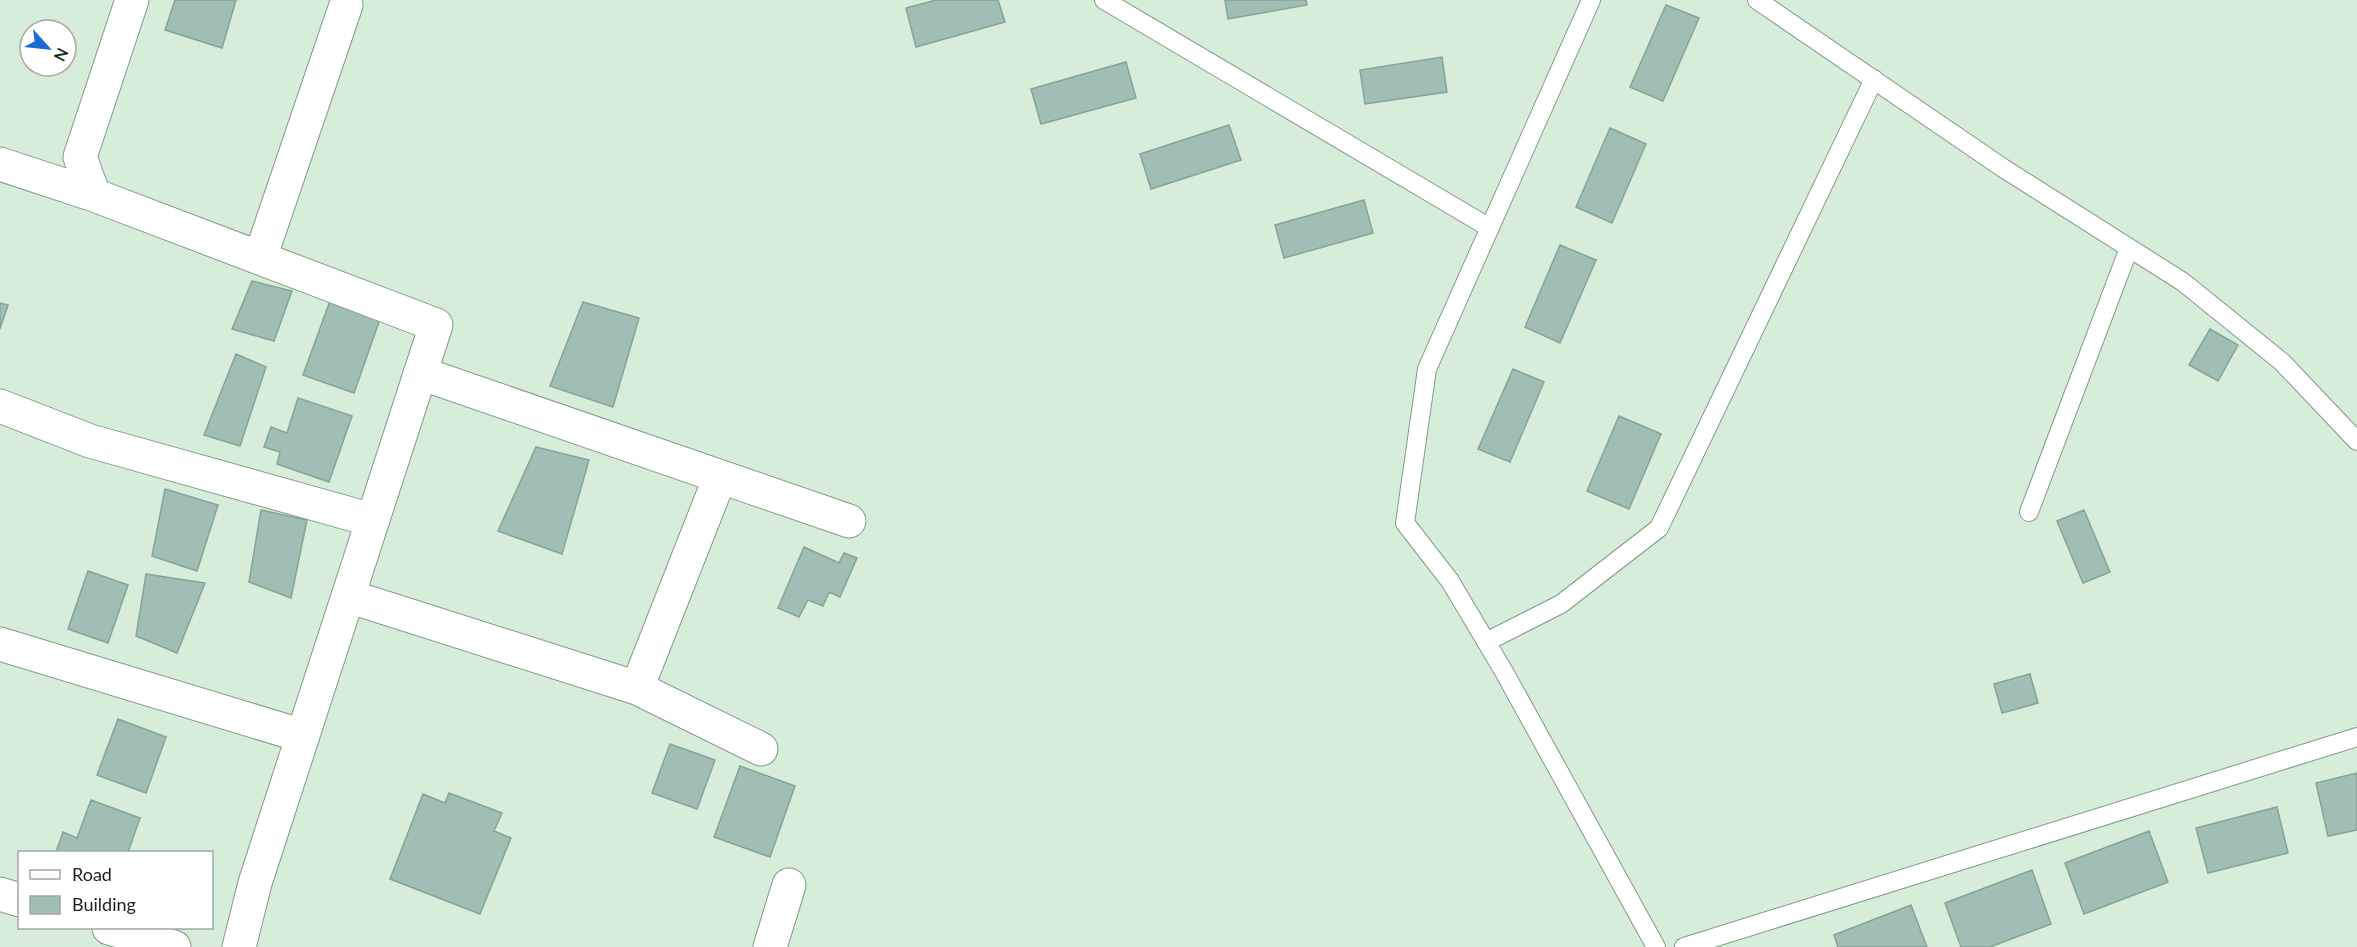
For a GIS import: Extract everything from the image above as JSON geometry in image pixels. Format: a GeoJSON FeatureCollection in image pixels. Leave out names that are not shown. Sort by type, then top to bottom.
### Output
{"type":"FeatureCollection","features":[{"type":"Feature","properties":{"kind":"street"},"geometry":{"type":"LineString","coordinates":[[94,195],[80,157],[132,0]]}},
{"type":"Feature","properties":{"kind":"street"},"geometry":{"type":"LineString","coordinates":[[260,258],[345,5]]}},
{"type":"Feature","properties":{"kind":"street"},"geometry":{"type":"LineString","coordinates":[[0,164],[94,195],[436,325],[255,883],[238,947]]}},
{"type":"Feature","properties":{"kind":"street"},"geometry":{"type":"LineString","coordinates":[[420,373],[849,521]]}},
{"type":"Feature","properties":{"kind":"street"},"geometry":{"type":"LineString","coordinates":[[0,406],[90,441],[372,520]]}},
{"type":"Feature","properties":{"kind":"street"},"geometry":{"type":"LineString","coordinates":[[637,688],[720,477]]}},
{"type":"Feature","properties":{"kind":"street"},"geometry":{"type":"LineString","coordinates":[[348,596],[637,688],[761,749]]}},
{"type":"Feature","properties":{"kind":"street"},"geometry":{"type":"LineString","coordinates":[[0,644],[303,736]]}},
{"type":"Feature","properties":{"kind":"street"},"geometry":{"type":"LineString","coordinates":[[770,947],[789,885]]}},
{"type":"Feature","properties":{"kind":"street"},"geometry":{"type":"LineString","coordinates":[[0,894],[18,899]]}},
{"type":"Feature","properties":{"kind":"street"},"geometry":{"type":"LineString","coordinates":[[116,929],[174,947]]}},
{"type":"Feature","properties":{"kind":"lane"},"geometry":{"type":"LineString","coordinates":[[1104,0],[1490,228]]}},
{"type":"Feature","properties":{"kind":"lane"},"geometry":{"type":"LineString","coordinates":[[1592,0],[1427,369],[1405,523],[1450,581],[1656,947]]}},
{"type":"Feature","properties":{"kind":"lane"},"geometry":{"type":"LineString","coordinates":[[1757,0],[2003,168],[2183,282],[2282,362],[2357,441]]}},
{"type":"Feature","properties":{"kind":"lane"},"geometry":{"type":"LineString","coordinates":[[1486,642],[1561,604],[1659,528],[1874,80]]}},
{"type":"Feature","properties":{"kind":"lane"},"geometry":{"type":"LineString","coordinates":[[2029,512],[2129,248]]}},
{"type":"Feature","properties":{"kind":"lane"},"geometry":{"type":"LineString","coordinates":[[1684,947],[2357,737]]}},
{"type":"Feature","properties":{"kind":"building"},"geometry":{"type":"Polygon","coordinates":[[[175,0],[236,0],[222,48],[165,30],[175,0]]]}},
{"type":"Feature","properties":{"kind":"building"},"geometry":{"type":"Polygon","coordinates":[[[936,0],[998,0],[1005,22],[916,47],[906,8],[936,0]]]}},
{"type":"Feature","properties":{"kind":"building"},"geometry":{"type":"Polygon","coordinates":[[[1225,0],[1306,0],[1307,5],[1228,19],[1225,0]]]}},
{"type":"Feature","properties":{"kind":"building"},"geometry":{"type":"Polygon","coordinates":[[[1666,5],[1699,18],[1663,101],[1630,87],[1666,5]]]}},
{"type":"Feature","properties":{"kind":"building"},"geometry":{"type":"Polygon","coordinates":[[[1442,57],[1447,92],[1365,104],[1360,70],[1442,57]]]}},
{"type":"Feature","properties":{"kind":"building"},"geometry":{"type":"Polygon","coordinates":[[[1126,62],[1136,98],[1041,124],[1031,89],[1126,62]]]}},
{"type":"Feature","properties":{"kind":"building"},"geometry":{"type":"Polygon","coordinates":[[[1229,125],[1241,160],[1151,189],[1140,154],[1229,125]]]}},
{"type":"Feature","properties":{"kind":"building"},"geometry":{"type":"Polygon","coordinates":[[[1610,128],[1646,144],[1612,223],[1576,207],[1610,128]]]}},
{"type":"Feature","properties":{"kind":"building"},"geometry":{"type":"Polygon","coordinates":[[[1364,200],[1373,233],[1284,258],[1275,225],[1364,200]]]}},
{"type":"Feature","properties":{"kind":"building"},"geometry":{"type":"Polygon","coordinates":[[[1560,245],[1596,260],[1560,343],[1525,327],[1560,245]]]}},
{"type":"Feature","properties":{"kind":"building"},"geometry":{"type":"Polygon","coordinates":[[[252,281],[292,291],[274,341],[232,329],[252,281]]]}},
{"type":"Feature","properties":{"kind":"building"},"geometry":{"type":"Polygon","coordinates":[[[330,301],[380,319],[354,393],[303,375],[330,301]]]}},
{"type":"Feature","properties":{"kind":"building"},"geometry":{"type":"Polygon","coordinates":[[[583,302],[639,318],[613,407],[550,386],[583,302]]]}},
{"type":"Feature","properties":{"kind":"building"},"geometry":{"type":"Polygon","coordinates":[[[0,303],[8,305],[0,329],[0,303]]]}},
{"type":"Feature","properties":{"kind":"building"},"geometry":{"type":"Polygon","coordinates":[[[2210,329],[2238,345],[2218,381],[2189,365],[2210,329]]]}},
{"type":"Feature","properties":{"kind":"building"},"geometry":{"type":"Polygon","coordinates":[[[236,354],[266,367],[240,446],[204,435],[236,354]]]}},
{"type":"Feature","properties":{"kind":"building"},"geometry":{"type":"Polygon","coordinates":[[[1513,369],[1544,382],[1510,462],[1478,449],[1513,369]]]}},
{"type":"Feature","properties":{"kind":"building"},"geometry":{"type":"Polygon","coordinates":[[[298,398],[352,416],[329,482],[277,464],[280,452],[264,447],[271,427],[287,433],[298,398]]]}},
{"type":"Feature","properties":{"kind":"building"},"geometry":{"type":"Polygon","coordinates":[[[1619,416],[1661,434],[1629,509],[1587,491],[1619,416]]]}},
{"type":"Feature","properties":{"kind":"building"},"geometry":{"type":"Polygon","coordinates":[[[536,447],[589,460],[562,554],[498,531],[536,447]]]}},
{"type":"Feature","properties":{"kind":"building"},"geometry":{"type":"Polygon","coordinates":[[[165,489],[218,505],[197,571],[152,556],[165,489]]]}},
{"type":"Feature","properties":{"kind":"building"},"geometry":{"type":"Polygon","coordinates":[[[261,510],[307,520],[291,598],[249,582],[261,510]]]}},
{"type":"Feature","properties":{"kind":"building"},"geometry":{"type":"Polygon","coordinates":[[[2084,510],[2110,572],[2083,583],[2057,521],[2084,510]]]}},
{"type":"Feature","properties":{"kind":"building"},"geometry":{"type":"Polygon","coordinates":[[[804,547],[839,563],[844,553],[857,558],[840,597],[829,592],[823,606],[808,600],[799,617],[778,608],[804,547]]]}},
{"type":"Feature","properties":{"kind":"building"},"geometry":{"type":"Polygon","coordinates":[[[88,571],[128,585],[108,643],[68,629],[88,571]]]}},
{"type":"Feature","properties":{"kind":"building"},"geometry":{"type":"Polygon","coordinates":[[[146,574],[205,583],[177,653],[136,636],[146,574]]]}},
{"type":"Feature","properties":{"kind":"building"},"geometry":{"type":"Polygon","coordinates":[[[2030,674],[2038,703],[2002,713],[1994,684],[2030,674]]]}},
{"type":"Feature","properties":{"kind":"building"},"geometry":{"type":"Polygon","coordinates":[[[118,719],[166,737],[146,793],[97,775],[118,719]]]}},
{"type":"Feature","properties":{"kind":"building"},"geometry":{"type":"Polygon","coordinates":[[[670,744],[715,760],[697,809],[652,793],[670,744]]]}},
{"type":"Feature","properties":{"kind":"building"},"geometry":{"type":"Polygon","coordinates":[[[740,766],[795,786],[770,857],[714,837],[740,766]]]}},
{"type":"Feature","properties":{"kind":"building"},"geometry":{"type":"Polygon","coordinates":[[[2357,773],[2357,830],[2328,836],[2316,783],[2357,773]]]}},
{"type":"Feature","properties":{"kind":"building"},"geometry":{"type":"Polygon","coordinates":[[[449,793],[502,813],[494,831],[511,838],[480,914],[390,879],[423,794],[445,803],[449,793]]]}},
{"type":"Feature","properties":{"kind":"building"},"geometry":{"type":"Polygon","coordinates":[[[91,800],[140,818],[128,851],[56,851],[63,832],[77,838],[91,800]]]}},
{"type":"Feature","properties":{"kind":"building"},"geometry":{"type":"Polygon","coordinates":[[[2277,807],[2288,853],[2208,873],[2196,828],[2277,807]]]}},
{"type":"Feature","properties":{"kind":"building"},"geometry":{"type":"Polygon","coordinates":[[[2149,831],[2168,882],[2084,914],[2065,863],[2149,831]]]}},
{"type":"Feature","properties":{"kind":"building"},"geometry":{"type":"Polygon","coordinates":[[[2032,870],[2051,924],[1990,947],[1961,947],[1945,903],[2032,870]]]}},
{"type":"Feature","properties":{"kind":"building"},"geometry":{"type":"Polygon","coordinates":[[[1911,905],[1927,947],[1838,947],[1834,935],[1911,905]]]}}]}
